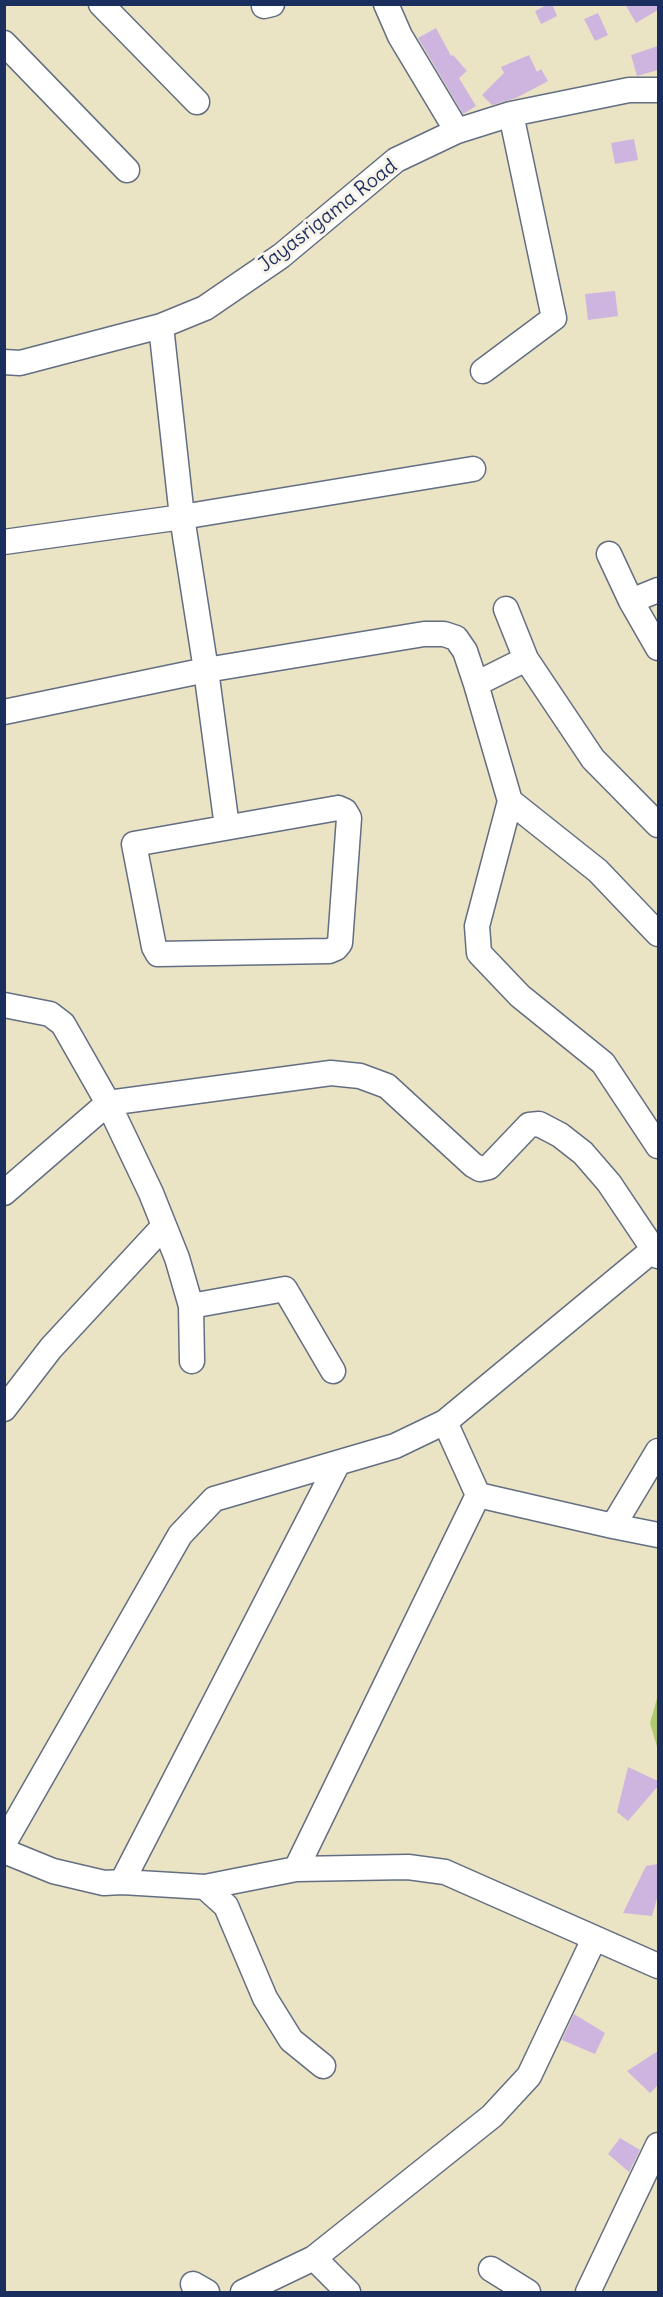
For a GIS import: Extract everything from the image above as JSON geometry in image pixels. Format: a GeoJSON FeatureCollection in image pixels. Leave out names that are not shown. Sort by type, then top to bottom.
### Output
{"type":"FeatureCollection","features":[{"type":"Feature","properties":{"kind":"street"},"geometry":{"type":"LineString","coordinates":[[101,4],[197,102]]}},
{"type":"Feature","properties":{"kind":"street"},"geometry":{"type":"LineString","coordinates":[[386,4],[400,36],[457,132]]}},
{"type":"Feature","properties":{"kind":"street"},"geometry":{"type":"LineString","coordinates":[[4,43],[127,170]]}},
{"type":"Feature","properties":{"kind":"street","name":"Jayasrigama Road"},"geometry":{"type":"LineString","coordinates":[[4,362],[20,363],[161,326],[206,308],[281,256],[396,160],[457,132],[512,114],[629,90],[658,90]]}},
{"type":"Feature","properties":{"kind":"street"},"geometry":{"type":"LineString","coordinates":[[483,371],[554,318],[512,114]]}},
{"type":"Feature","properties":{"kind":"street"},"geometry":{"type":"LineString","coordinates":[[161,326],[182,517],[227,827]]}},
{"type":"Feature","properties":{"kind":"street"},"geometry":{"type":"LineString","coordinates":[[4,542],[182,517],[473,469]]}},
{"type":"Feature","properties":{"kind":"street"},"geometry":{"type":"LineString","coordinates":[[609,554],[630,601],[658,648]]}},
{"type":"Feature","properties":{"kind":"street"},"geometry":{"type":"LineString","coordinates":[[630,601],[658,590]]}},
{"type":"Feature","properties":{"kind":"street"},"geometry":{"type":"LineString","coordinates":[[506,609],[526,659],[593,759],[658,825]]}},
{"type":"Feature","properties":{"kind":"street"},"geometry":{"type":"LineString","coordinates":[[4,711],[206,670],[424,634],[444,634],[456,638],[465,651],[476,684],[510,801],[477,926],[479,953],[520,996],[603,1063],[658,1146]]}},
{"type":"Feature","properties":{"kind":"street"},"geometry":{"type":"LineString","coordinates":[[476,684],[526,659]]}},
{"type":"Feature","properties":{"kind":"street"},"geometry":{"type":"LineString","coordinates":[[510,801],[598,871],[658,934]]}},
{"type":"Feature","properties":{"kind":"street"},"geometry":{"type":"LineString","coordinates":[[338,808],[345,811],[349,818],[340,943],[336,948],[329,951],[158,954],[154,947],[133,850],[134,844],[227,827],[338,808]]}},
{"type":"Feature","properties":{"kind":"street"},"geometry":{"type":"LineString","coordinates":[[4,1005],[50,1014],[63,1024],[108,1102],[151,1193],[177,1258],[191,1306],[192,1361]]}},
{"type":"Feature","properties":{"kind":"street"},"geometry":{"type":"LineString","coordinates":[[4,1193],[108,1102],[331,1074],[360,1076],[387,1086],[480,1170],[489,1167],[530,1125],[539,1124],[560,1135],[583,1153],[609,1183],[656,1253],[445,1422],[395,1446],[214,1499],[180,1534],[4,1843]]}},
{"type":"Feature","properties":{"kind":"street"},"geometry":{"type":"LineString","coordinates":[[4,1409],[51,1348],[164,1227]]}},
{"type":"Feature","properties":{"kind":"street"},"geometry":{"type":"LineString","coordinates":[[191,1306],[285,1289],[333,1371]]}},
{"type":"Feature","properties":{"kind":"street"},"geometry":{"type":"LineString","coordinates":[[445,1422],[478,1496]]}},
{"type":"Feature","properties":{"kind":"street"},"geometry":{"type":"LineString","coordinates":[[613,1526],[658,1451]]}},
{"type":"Feature","properties":{"kind":"street"},"geometry":{"type":"LineString","coordinates":[[122,1882],[338,1463]]}},
{"type":"Feature","properties":{"kind":"street"},"geometry":{"type":"LineString","coordinates":[[478,1496],[658,1534]]}},
{"type":"Feature","properties":{"kind":"street"},"geometry":{"type":"LineString","coordinates":[[296,1869],[478,1496]]}},
{"type":"Feature","properties":{"kind":"street"},"geometry":{"type":"LineString","coordinates":[[4,1851],[53,1871],[104,1883],[205,1887],[296,1869],[408,1867],[445,1872],[658,1966]]}},
{"type":"Feature","properties":{"kind":"street"},"geometry":{"type":"LineString","coordinates":[[205,1887],[226,1906],[265,1998],[291,2040],[323,2066]]}},
{"type":"Feature","properties":{"kind":"street"},"geometry":{"type":"LineString","coordinates":[[243,2292],[314,2258],[492,2116],[529,2076],[594,1939]]}},
{"type":"Feature","properties":{"kind":"street"},"geometry":{"type":"LineString","coordinates":[[588,2292],[658,2145]]}},
{"type":"Feature","properties":{"kind":"street"},"geometry":{"type":"LineString","coordinates":[[314,2258],[348,2292]]}},
{"type":"Feature","properties":{"kind":"street"},"geometry":{"type":"LineString","coordinates":[[491,2269],[528,2292]]}},
{"type":"Feature","properties":{"kind":"green space"},"geometry":{"type":"Polygon","coordinates":[[[658,1695],[658,1750],[650,1723],[658,1695]]]}},
{"type":"Feature","properties":{"kind":"building"},"geometry":{"type":"Polygon","coordinates":[[[552,4],[557,16],[541,24],[535,11],[552,4]]]}},
{"type":"Feature","properties":{"kind":"building"},"geometry":{"type":"Polygon","coordinates":[[[625,4],[658,4],[658,10],[636,23],[625,4]]]}},
{"type":"Feature","properties":{"kind":"building"},"geometry":{"type":"Polygon","coordinates":[[[598,13],[608,35],[595,41],[584,19],[598,13]]]}},
{"type":"Feature","properties":{"kind":"building"},"geometry":{"type":"Polygon","coordinates":[[[436,28],[451,56],[453,55],[467,71],[459,78],[476,106],[463,114],[418,38],[436,28]]]}},
{"type":"Feature","properties":{"kind":"building"},"geometry":{"type":"Polygon","coordinates":[[[658,46],[658,70],[637,76],[631,55],[658,46]]]}},
{"type":"Feature","properties":{"kind":"building"},"geometry":{"type":"Polygon","coordinates":[[[529,55],[537,72],[541,69],[548,81],[516,98],[492,105],[482,95],[504,73],[501,67],[529,55]]]}},
{"type":"Feature","properties":{"kind":"building"},"geometry":{"type":"Polygon","coordinates":[[[634,139],[638,160],[615,164],[611,143],[634,139]]]}},
{"type":"Feature","properties":{"kind":"building"},"geometry":{"type":"Polygon","coordinates":[[[615,291],[618,316],[588,320],[585,294],[615,291]]]}},
{"type":"Feature","properties":{"kind":"building"},"geometry":{"type":"Polygon","coordinates":[[[628,1767],[658,1781],[658,1786],[628,1821],[617,1812],[628,1767]]]}},
{"type":"Feature","properties":{"kind":"building"},"geometry":{"type":"Polygon","coordinates":[[[658,1864],[658,1895],[652,1916],[623,1913],[646,1866],[658,1864]]]}},
{"type":"Feature","properties":{"kind":"building"},"geometry":{"type":"Polygon","coordinates":[[[574,2014],[605,2033],[595,2054],[562,2040],[574,2014]]]}},
{"type":"Feature","properties":{"kind":"building"},"geometry":{"type":"Polygon","coordinates":[[[658,2051],[658,2085],[650,2093],[627,2071],[658,2051]]]}},
{"type":"Feature","properties":{"kind":"building"},"geometry":{"type":"Polygon","coordinates":[[[620,2138],[640,2150],[629,2172],[608,2154],[620,2138]]]}}]}
